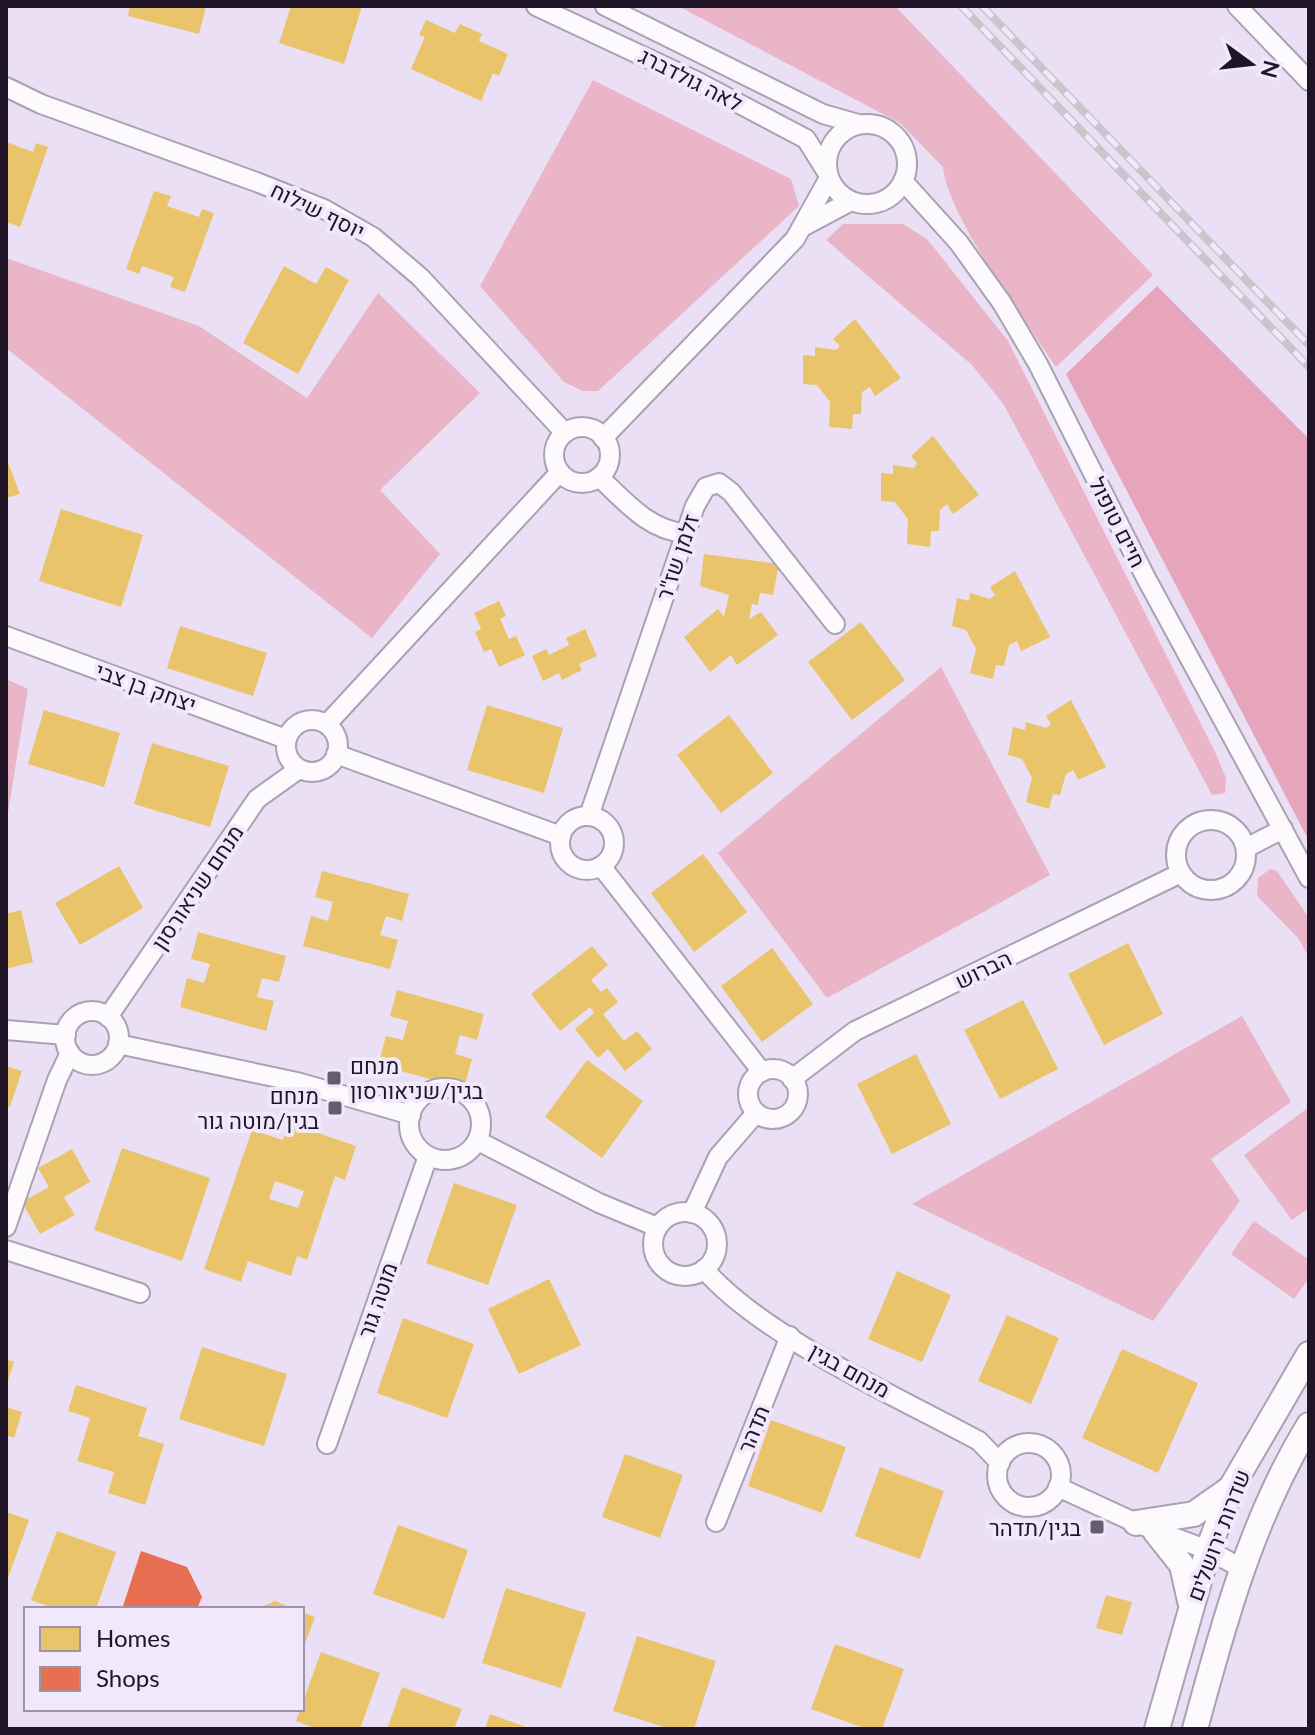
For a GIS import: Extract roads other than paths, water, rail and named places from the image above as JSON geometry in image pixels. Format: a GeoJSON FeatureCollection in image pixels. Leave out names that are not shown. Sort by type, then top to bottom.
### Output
{"type":"FeatureCollection","features":[{"type":"Feature","properties":{"kind":"main road","name":"שדרות ירושלים"},"geometry":{"type":"LineString","coordinates":[[1157,1729],[1189,1610],[1232,1486],[1309,1354]]}},
{"type":"Feature","properties":{"kind":"main road","name":"שדרות ירושלים"},"geometry":{"type":"LineString","coordinates":[[1195,1729],[1243,1569],[1279,1479],[1309,1425]]}},
{"type":"Feature","properties":{"kind":"main road"},"geometry":{"type":"LineString","coordinates":[[1146,1527],[1194,1514],[1232,1486]]}},
{"type":"Feature","properties":{"kind":"main road"},"geometry":{"type":"LineString","coordinates":[[1146,1527],[1166,1541],[1186,1573],[1189,1610]]}},
{"type":"Feature","properties":{"kind":"street","name":"לאה גולדברג"},"geometry":{"type":"LineString","coordinates":[[536,6],[698,82],[806,139],[828,176]]}},
{"type":"Feature","properties":{"kind":"street","name":"לאה גולדברג"},"geometry":{"type":"LineString","coordinates":[[605,6],[823,114],[858,124]]}},
{"type":"Feature","properties":{"kind":"street"},"geometry":{"type":"LineString","coordinates":[[1237,6],[1309,81]]}},
{"type":"Feature","properties":{"kind":"street","name":"יוסף שילוח"},"geometry":{"type":"LineString","coordinates":[[6,87],[41,104],[312,204],[373,237],[420,277],[565,433]]}},
{"type":"Feature","properties":{"kind":"street"},"geometry":{"type":"LineString","coordinates":[[603,438],[806,225],[851,201],[881,202],[903,181],[907,169],[902,143],[883,126],[858,124],[846,129],[829,148],[828,176],[806,225]]}},
{"type":"Feature","properties":{"kind":"street"},"geometry":{"type":"LineString","coordinates":[[828,176],[834,188],[851,201]]}},
{"type":"Feature","properties":{"kind":"street","name":"חיים טופול"},"geometry":{"type":"LineString","coordinates":[[903,181],[959,243],[1002,303],[1038,364],[1146,578],[1309,878]]}},
{"type":"Feature","properties":{"kind":"street"},"geometry":{"type":"LineString","coordinates":[[585,427],[603,438],[609,458],[599,477],[579,483],[560,472],[554,452],[565,433],[585,427]]}},
{"type":"Feature","properties":{"kind":"street"},"geometry":{"type":"LineString","coordinates":[[327,724],[560,472]]}},
{"type":"Feature","properties":{"kind":"street"},"geometry":{"type":"LineString","coordinates":[[599,477],[645,518],[666,529],[685,533]]}},
{"type":"Feature","properties":{"kind":"street","name":"זלמן שז\"ר"},"geometry":{"type":"LineString","coordinates":[[589,816],[685,533],[702,491],[710,484],[723,485],[835,624]]}},
{"type":"Feature","properties":{"kind":"street","name":"יצחק בן צבי"},"geometry":{"type":"LineString","coordinates":[[6,636],[286,739]]}},
{"type":"Feature","properties":{"kind":"street"},"geometry":{"type":"LineString","coordinates":[[305,720],[327,724],[337,739],[336,754],[325,768],[316,772],[299,769],[287,755],[286,739],[297,724],[305,720]]}},
{"type":"Feature","properties":{"kind":"street"},"geometry":{"type":"LineString","coordinates":[[336,754],[561,836]]}},
{"type":"Feature","properties":{"kind":"street","name":"מנחם שניאורסון"},"geometry":{"type":"LineString","coordinates":[[108,1017],[257,799],[299,769]]}},
{"type":"Feature","properties":{"kind":"street"},"geometry":{"type":"LineString","coordinates":[[589,816],[602,821],[613,836],[612,852],[601,866],[592,870],[574,867],[562,853],[561,836],[572,821],[589,816]]}},
{"type":"Feature","properties":{"kind":"street"},"geometry":{"type":"LineString","coordinates":[[1215,820],[1231,826],[1246,848],[1241,875],[1224,888],[1197,888],[1181,873],[1177,846],[1185,832],[1199,822],[1215,820]]}},
{"type":"Feature","properties":{"kind":"street"},"geometry":{"type":"LineString","coordinates":[[1246,848],[1283,829]]}},
{"type":"Feature","properties":{"kind":"street"},"geometry":{"type":"LineString","coordinates":[[601,866],[762,1072]]}},
{"type":"Feature","properties":{"kind":"street","name":"הברוש"},"geometry":{"type":"LineString","coordinates":[[792,1079],[855,1031],[1181,873]]}},
{"type":"Feature","properties":{"kind":"street"},"geometry":{"type":"LineString","coordinates":[[6,1030],[68,1044],[79,1062],[97,1064],[113,1055],[118,1044],[116,1025],[108,1017],[94,1011],[84,1012],[70,1023],[68,1044],[57,1080],[6,1227]]}},
{"type":"Feature","properties":{"kind":"street"},"geometry":{"type":"LineString","coordinates":[[118,1044],[297,1082],[411,1115]]}},
{"type":"Feature","properties":{"kind":"street"},"geometry":{"type":"LineString","coordinates":[[779,1070],[792,1079],[799,1091],[792,1111],[777,1119],[756,1113],[748,1094],[750,1085],[762,1072],[779,1070]]}},
{"type":"Feature","properties":{"kind":"street"},"geometry":{"type":"LineString","coordinates":[[454,1088],[474,1101],[480,1112],[478,1141],[460,1158],[447,1161],[428,1156],[411,1137],[411,1115],[419,1099],[429,1091],[454,1088]]}},
{"type":"Feature","properties":{"kind":"street"},"geometry":{"type":"LineString","coordinates":[[692,1213],[705,1179],[718,1157],[756,1113]]}},
{"type":"Feature","properties":{"kind":"street"},"geometry":{"type":"LineString","coordinates":[[478,1141],[599,1203],[657,1227]]}},
{"type":"Feature","properties":{"kind":"street","name":"מוטה גור"},"geometry":{"type":"LineString","coordinates":[[327,1444],[428,1156]]}},
{"type":"Feature","properties":{"kind":"street"},"geometry":{"type":"LineString","coordinates":[[692,1213],[705,1219],[716,1238],[716,1250],[704,1269],[684,1276],[664,1268],[653,1249],[657,1227],[674,1214],[692,1213]]}},
{"type":"Feature","properties":{"kind":"street"},"geometry":{"type":"LineString","coordinates":[[6,1250],[140,1293]]}},
{"type":"Feature","properties":{"kind":"street","name":"מנחם בגין"},"geometry":{"type":"LineString","coordinates":[[704,1269],[718,1284],[790,1336],[979,1441],[1000,1463]]}},
{"type":"Feature","properties":{"kind":"street","name":"תדהר"},"geometry":{"type":"LineString","coordinates":[[716,1522],[790,1336]]}},
{"type":"Feature","properties":{"kind":"street"},"geometry":{"type":"LineString","coordinates":[[1021,1444],[1040,1445],[1056,1457],[1061,1477],[1058,1487],[1045,1502],[1035,1506],[1016,1504],[1008,1499],[998,1482],[1000,1463],[1005,1454],[1021,1444]]}},
{"type":"Feature","properties":{"kind":"street"},"geometry":{"type":"LineString","coordinates":[[1058,1487],[1146,1527],[1208,1550],[1243,1569]]}},
{"type":"Feature","properties":{"kind":"railway"},"geometry":{"type":"LineString","coordinates":[[961,6],[1309,367]]}},
{"type":"Feature","properties":{"kind":"railway"},"geometry":{"type":"LineString","coordinates":[[982,6],[1309,345]]}},
{"type":"Feature","properties":{"kind":"place","name":"מנחם בגין/שניאורסון"},"geometry":{"type":"Point","coordinates":[334,1078]}},
{"type":"Feature","properties":{"kind":"place","name":"מנחם בגין/מוטה גור"},"geometry":{"type":"Point","coordinates":[335,1108]}},
{"type":"Feature","properties":{"kind":"place","name":"בגין/תדהר"},"geometry":{"type":"Point","coordinates":[1097,1527]}}]}
